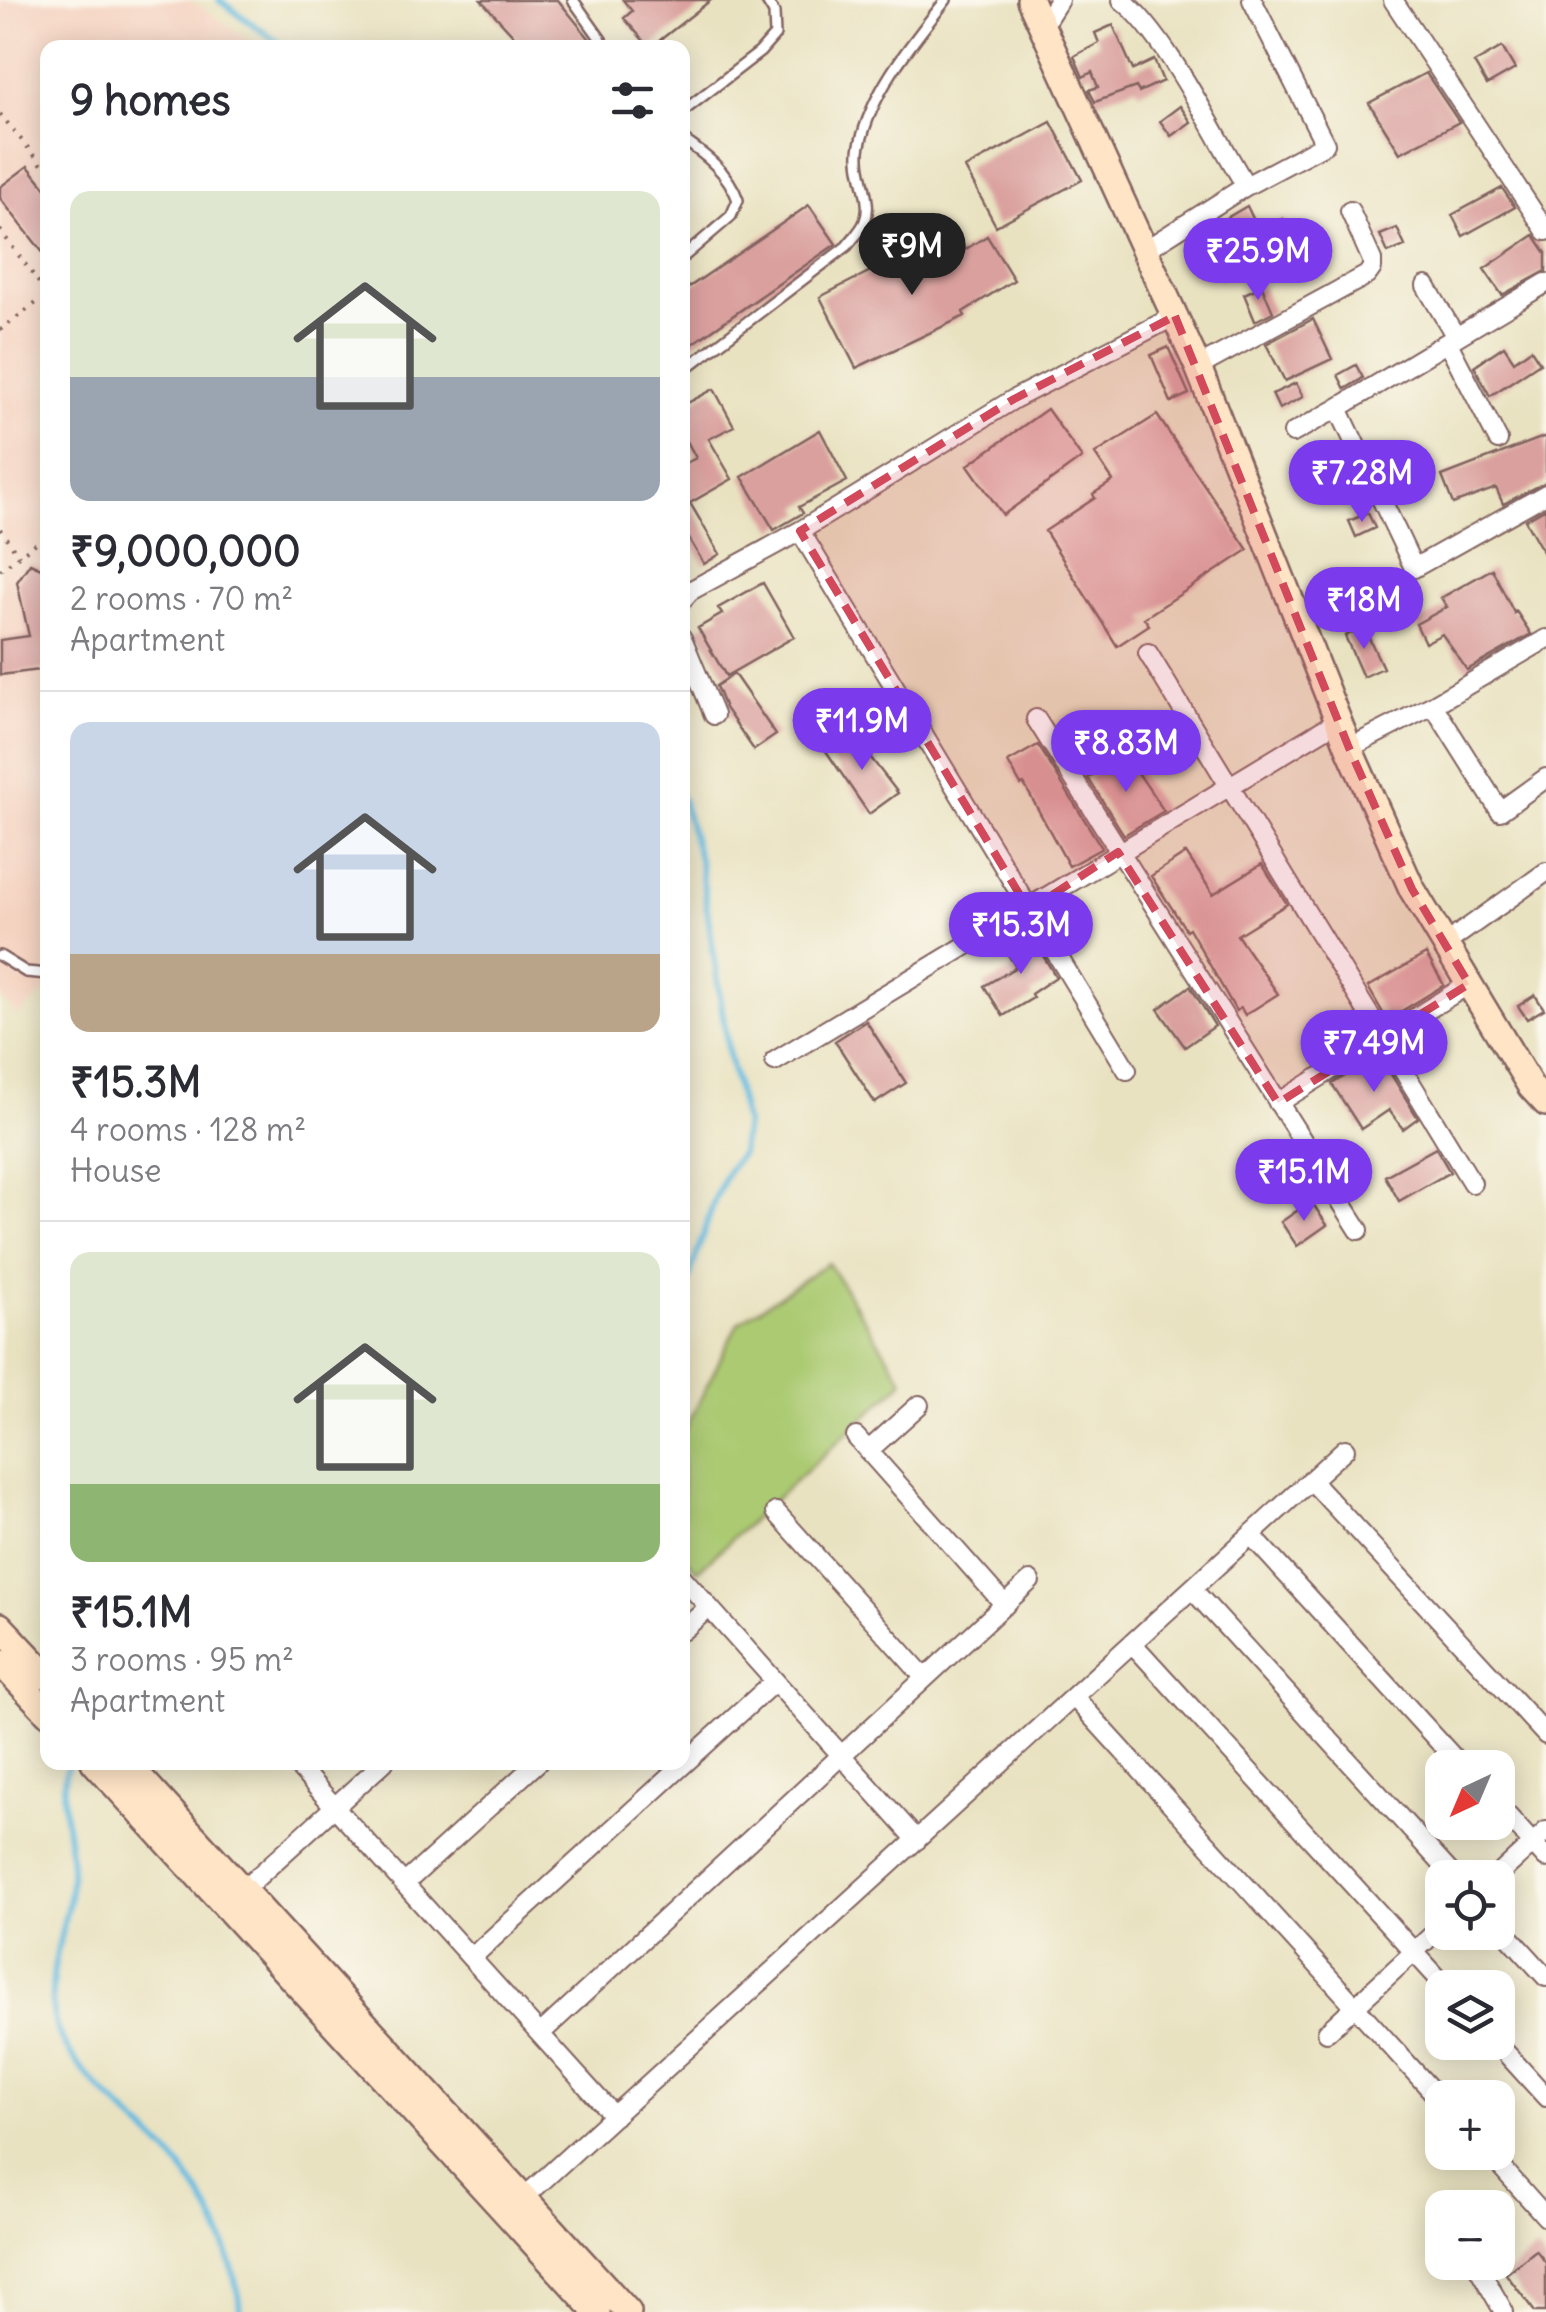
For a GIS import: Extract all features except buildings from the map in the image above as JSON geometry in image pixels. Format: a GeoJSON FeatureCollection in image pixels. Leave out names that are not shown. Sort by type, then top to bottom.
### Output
{"type":"FeatureCollection","features":[{"type":"Feature","properties":{"kind":"street"},"geometry":{"type":"LineString","coordinates":[[1030,0],[1198,366],[1349,748],[1412,890],[1531,1087],[1546,1102]]}},
{"type":"Feature","properties":{"kind":"street"},"geometry":{"type":"LineString","coordinates":[[1041,28],[1059,0]]}},
{"type":"Feature","properties":{"kind":"street"},"geometry":{"type":"LineString","coordinates":[[1122,0],[1158,42],[1246,186]]}},
{"type":"Feature","properties":{"kind":"street"},"geometry":{"type":"LineString","coordinates":[[1145,250],[1246,186],[1325,144],[1252,0]]}},
{"type":"Feature","properties":{"kind":"street"},"geometry":{"type":"LineString","coordinates":[[1393,0],[1546,231]]}},
{"type":"Feature","properties":{"kind":"street"},"geometry":{"type":"LineString","coordinates":[[1198,366],[1367,275],[1372,260],[1350,211]]}},
{"type":"Feature","properties":{"kind":"street"},"geometry":{"type":"LineString","coordinates":[[1293,433],[1546,283]]}},
{"type":"Feature","properties":{"kind":"street"},"geometry":{"type":"LineString","coordinates":[[1426,286],[1498,440]]}},
{"type":"Feature","properties":{"kind":"street"},"geometry":{"type":"LineString","coordinates":[[690,591],[800,531],[1014,399],[1175,316]]}},
{"type":"Feature","properties":{"kind":"street"},"geometry":{"type":"LineString","coordinates":[[1338,408],[1414,568],[1546,494]]}},
{"type":"Feature","properties":{"kind":"street"},"geometry":{"type":"LineString","coordinates":[[800,531],[1128,1070]]}},
{"type":"Feature","properties":{"kind":"street"},"geometry":{"type":"LineString","coordinates":[[1349,748],[1433,705],[1546,639]]}},
{"type":"Feature","properties":{"kind":"street"},"geometry":{"type":"LineString","coordinates":[[1148,653],[1472,1184]]}},
{"type":"Feature","properties":{"kind":"street"},"geometry":{"type":"LineString","coordinates":[[690,657],[714,715]]}},
{"type":"Feature","properties":{"kind":"street"},"geometry":{"type":"LineString","coordinates":[[1433,705],[1500,811],[1546,778]]}},
{"type":"Feature","properties":{"kind":"street"},"geometry":{"type":"LineString","coordinates":[[1036,719],[1359,1230]]}},
{"type":"Feature","properties":{"kind":"street"},"geometry":{"type":"LineString","coordinates":[[775,1060],[1340,720]]}},
{"type":"Feature","properties":{"kind":"street"},"geometry":{"type":"LineString","coordinates":[[1445,944],[1546,872]]}},
{"type":"Feature","properties":{"kind":"street"},"geometry":{"type":"LineString","coordinates":[[1278,1103],[1469,984]]}},
{"type":"Feature","properties":{"kind":"street"},"geometry":{"type":"LineString","coordinates":[[919,1405],[862,1444],[1005,1604]]}},
{"type":"Feature","properties":{"kind":"street"},"geometry":{"type":"LineString","coordinates":[[515,2206],[1345,1449]]}},
{"type":"Feature","properties":{"kind":"street"},"geometry":{"type":"LineString","coordinates":[[1310,1480],[1546,1735]]}},
{"type":"Feature","properties":{"kind":"street"},"geometry":{"type":"LineString","coordinates":[[776,1512],[925,1678]]}},
{"type":"Feature","properties":{"kind":"street"},"geometry":{"type":"LineString","coordinates":[[1251,1535],[1448,1750]]}},
{"type":"Feature","properties":{"kind":"street"},"geometry":{"type":"LineString","coordinates":[[540,2034],[1030,1581]]}},
{"type":"Feature","properties":{"kind":"street"},"geometry":{"type":"LineString","coordinates":[[690,1587],[917,1840]]}},
{"type":"Feature","properties":{"kind":"street"},"geometry":{"type":"LineString","coordinates":[[1192,1589],[1439,1860]]}},
{"type":"Feature","properties":{"kind":"street"},"geometry":{"type":"LineString","coordinates":[[690,1624],[709,1607]]}},
{"type":"Feature","properties":{"kind":"street"},"geometry":{"type":"LineString","coordinates":[[0,1626],[40,1668]]}},
{"type":"Feature","properties":{"kind":"street"},"geometry":{"type":"LineString","coordinates":[[1132,1643],[1430,1970]]}},
{"type":"Feature","properties":{"kind":"street"},"geometry":{"type":"LineString","coordinates":[[0,1662],[40,1704]]}},
{"type":"Feature","properties":{"kind":"street"},"geometry":{"type":"LineString","coordinates":[[690,1758],[775,1681]]}},
{"type":"Feature","properties":{"kind":"street"},"geometry":{"type":"LineString","coordinates":[[1074,1697],[1425,2083]]}},
{"type":"Feature","properties":{"kind":"street"},"geometry":{"type":"LineString","coordinates":[[123,1770],[242,1890],[515,2206],[597,2312]]}},
{"type":"Feature","properties":{"kind":"street"},"geometry":{"type":"LineString","coordinates":[[123,1770],[515,2206],[628,2312]]}},
{"type":"Feature","properties":{"kind":"street"},"geometry":{"type":"LineString","coordinates":[[301,1770],[614,2116]]}},
{"type":"Feature","properties":{"kind":"street"},"geometry":{"type":"LineString","coordinates":[[242,1890],[375,1770]]}},
{"type":"Feature","properties":{"kind":"street"},"geometry":{"type":"LineString","coordinates":[[404,1884],[529,1770]]}},
{"type":"Feature","properties":{"kind":"street"},"geometry":{"type":"LineString","coordinates":[[471,1958],[677,1770]]}},
{"type":"Feature","properties":{"kind":"street"},"geometry":{"type":"LineString","coordinates":[[1515,1818],[1539,1837],[1546,1858]]}},
{"type":"Feature","properties":{"kind":"street"},"geometry":{"type":"LineString","coordinates":[[1514,1860],[1539,1837]]}},
{"type":"Feature","properties":{"kind":"street"},"geometry":{"type":"LineString","coordinates":[[1327,2032],[1425,1942]]}},
{"type":"Feature","properties":{"kind":"street"},"geometry":{"type":"LineString","coordinates":[[1515,1943],[1546,1978]]}},
{"type":"Feature","properties":{"kind":"street"},"geometry":{"type":"LineString","coordinates":[[1512,2060],[1546,2098]]}},
{"type":"Feature","properties":{"kind":"street"},"geometry":{"type":"LineString","coordinates":[[1504,2170],[1546,2216]]}},
{"type":"Feature","properties":{"kind":"street"},"geometry":{"type":"LineString","coordinates":[[1485,2280],[1504,2312]]}},
{"type":"Feature","properties":{"kind":"lane"},"geometry":{"type":"LineString","coordinates":[[573,0],[600,40]]}},
{"type":"Feature","properties":{"kind":"lane"},"geometry":{"type":"LineString","coordinates":[[690,106],[776,35],[774,13],[766,0]]}},
{"type":"Feature","properties":{"kind":"lane"},"geometry":{"type":"LineString","coordinates":[[690,365],[848,246],[858,232],[866,219],[868,203],[858,173],[859,148],[870,112],[902,56],[946,0]]}},
{"type":"Feature","properties":{"kind":"lane"},"geometry":{"type":"LineString","coordinates":[[690,144],[732,183],[738,200],[731,216],[690,251]]}},
{"type":"Feature","properties":{"kind":"lane"},"geometry":{"type":"LineString","coordinates":[[0,956],[26,972],[40,973]]}},
{"type":"Feature","properties":{"kind":"path"},"geometry":{"type":"LineString","coordinates":[[0,114],[40,162]]}},
{"type":"Feature","properties":{"kind":"path"},"geometry":{"type":"LineString","coordinates":[[0,230],[40,285]]}},
{"type":"Feature","properties":{"kind":"path"},"geometry":{"type":"LineString","coordinates":[[0,330],[40,300]]}},
{"type":"Feature","properties":{"kind":"path"},"geometry":{"type":"LineString","coordinates":[[0,529],[19,556]]}},
{"type":"Feature","properties":{"kind":"path"},"geometry":{"type":"LineString","coordinates":[[0,570],[40,540]]}},
{"type":"Feature","properties":{"kind":"highlighted area"},"geometry":{"type":"Polygon","coordinates":[[[1175,316],[1349,748],[1412,889],[1469,984],[1278,1103],[1118,852],[1029,910],[800,531],[1014,399],[1175,316]]]}},
{"type":"Feature","properties":{"kind":"shaded area"},"geometry":{"type":"Polygon","coordinates":[[[0,0],[190,0],[249,40],[40,40],[40,997],[17,1016],[0,995],[0,0]]]}},
{"type":"Feature","properties":{"kind":"green space"},"geometry":{"type":"Polygon","coordinates":[[[828,1263],[904,1381],[697,1571],[690,1562],[690,1420],[738,1323],[828,1263]]]}},
{"type":"Feature","properties":{"kind":"waterway"},"geometry":{"type":"LineString","coordinates":[[219,0],[275,40]]}},
{"type":"Feature","properties":{"kind":"waterway"},"geometry":{"type":"LineString","coordinates":[[690,827],[700,863],[729,1056],[745,1123],[741,1153],[714,1201],[690,1275]]}},
{"type":"Feature","properties":{"kind":"waterway"},"geometry":{"type":"LineString","coordinates":[[67,1770],[63,1790],[71,1882],[54,1967],[54,2018],[60,2036],[84,2072],[165,2150],[194,2185],[225,2246],[241,2312]]}}]}
